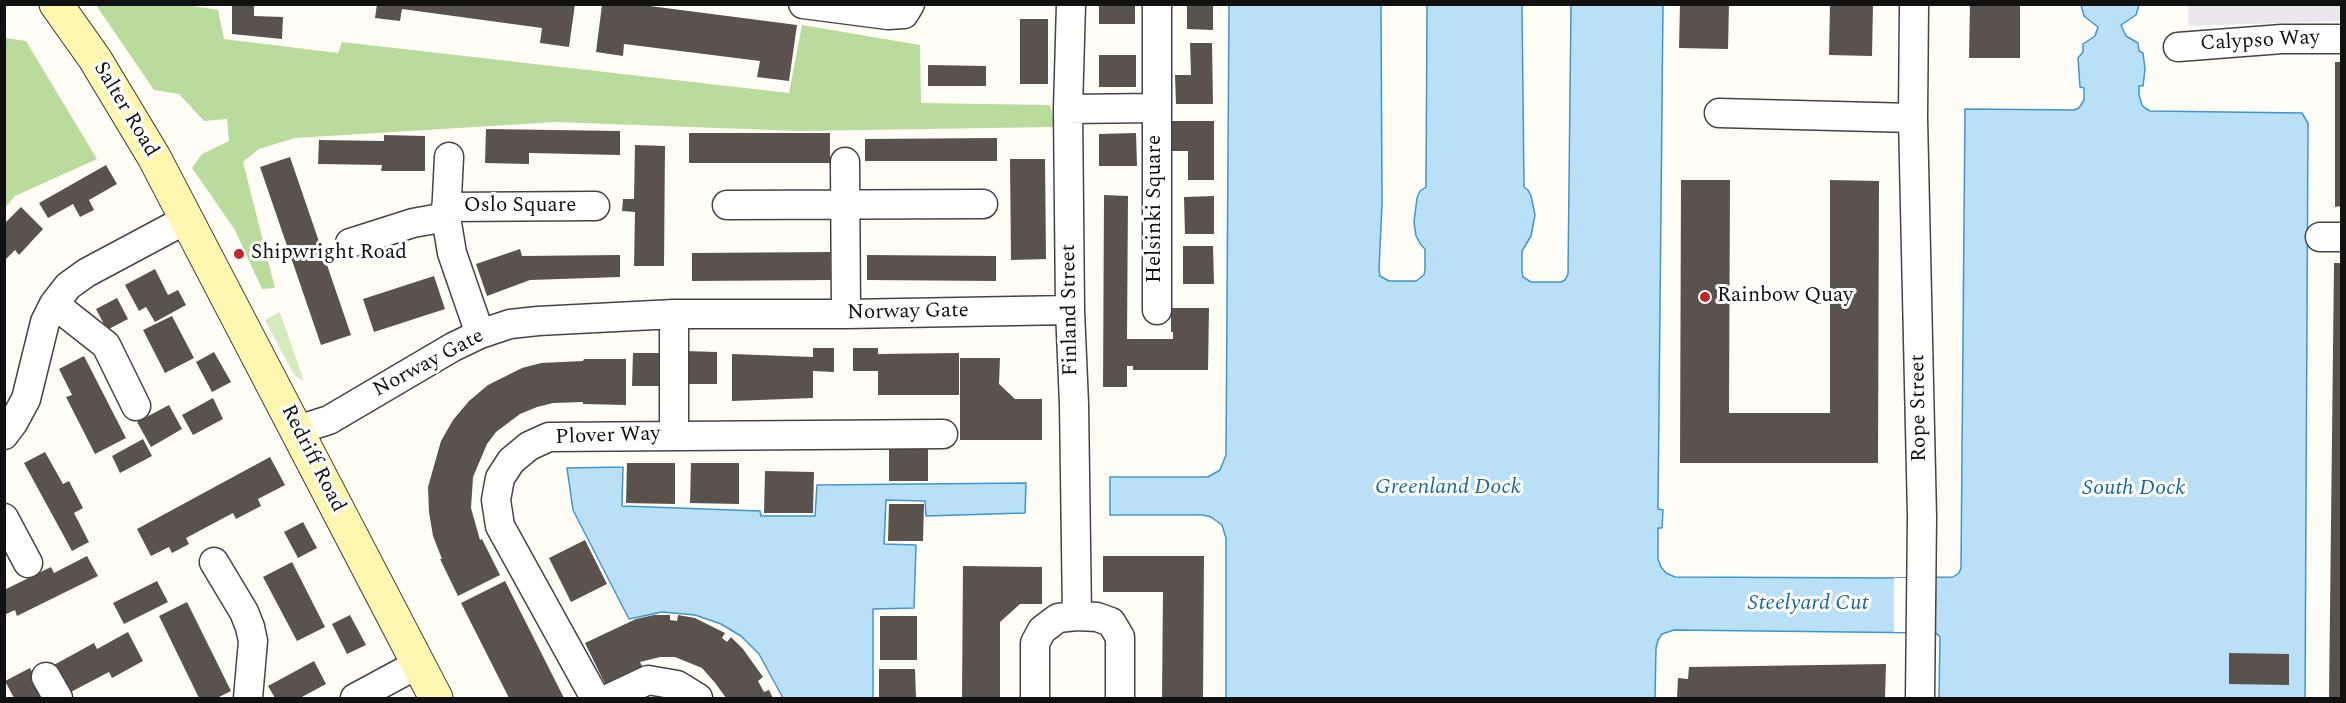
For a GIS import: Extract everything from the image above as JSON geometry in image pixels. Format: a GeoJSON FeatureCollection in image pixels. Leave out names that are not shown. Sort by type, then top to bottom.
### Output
{"type":"FeatureCollection","features":[{"type":"Feature","properties":{"kind":"main road","name":"Salter Road"},"geometry":{"type":"LineString","coordinates":[[56,4],[95,59],[154,157],[187,219]]}},
{"type":"Feature","properties":{"kind":"main road","name":"Redriff Road"},"geometry":{"type":"LineString","coordinates":[[187,219],[436,699]]}},
{"type":"Feature","properties":{"kind":"street"},"geometry":{"type":"LineString","coordinates":[[804,4],[888,15],[907,9]]}},
{"type":"Feature","properties":{"kind":"street","name":"Finland Street"},"geometry":{"type":"LineString","coordinates":[[1071,4],[1068,109],[1077,616]]}},
{"type":"Feature","properties":{"kind":"street","name":"Helsinki Square"},"geometry":{"type":"LineString","coordinates":[[1157,4],[1157,309]]}},
{"type":"Feature","properties":{"kind":"street","name":"Rope Street"},"geometry":{"type":"LineString","coordinates":[[1914,4],[1913,118],[1922,516],[1920,699]]}},
{"type":"Feature","properties":{"kind":"street","name":"Calypso Way"},"geometry":{"type":"LineString","coordinates":[[2178,46],[2283,39],[2342,39]]}},
{"type":"Feature","properties":{"kind":"street","name":"Helsinki Square"},"geometry":{"type":"LineString","coordinates":[[1068,109],[1156,108]]}},
{"type":"Feature","properties":{"kind":"street"},"geometry":{"type":"LineString","coordinates":[[1719,113],[1913,118]]}},
{"type":"Feature","properties":{"kind":"street","name":"Oslo Square"},"geometry":{"type":"LineString","coordinates":[[449,157],[446,212],[452,253],[480,334]]}},
{"type":"Feature","properties":{"kind":"street"},"geometry":{"type":"LineString","coordinates":[[845,162],[846,314]]}},
{"type":"Feature","properties":{"kind":"street"},"geometry":{"type":"LineString","coordinates":[[727,205],[983,204]]}},
{"type":"Feature","properties":{"kind":"street","name":"Oslo Square"},"geometry":{"type":"LineString","coordinates":[[350,243],[446,212],[595,206]]}},
{"type":"Feature","properties":{"kind":"street"},"geometry":{"type":"LineString","coordinates":[[4,435],[14,423],[26,399],[45,322],[54,304],[68,286],[86,273],[187,219]]}},
{"type":"Feature","properties":{"kind":"street"},"geometry":{"type":"LineString","coordinates":[[54,304],[106,345],[136,406]]}},
{"type":"Feature","properties":{"kind":"street","name":"Norway Gate"},"geometry":{"type":"LineString","coordinates":[[297,430],[329,420],[453,347],[480,334],[510,324],[674,314],[1070,310]]}},
{"type":"Feature","properties":{"kind":"street"},"geometry":{"type":"LineString","coordinates":[[674,314],[674,435]]}},
{"type":"Feature","properties":{"kind":"street","name":"Plover Way"},"geometry":{"type":"LineString","coordinates":[[595,699],[500,526],[496,500],[500,478],[511,461],[529,446],[549,437],[943,434]]}},
{"type":"Feature","properties":{"kind":"street"},"geometry":{"type":"LineString","coordinates":[[4,518],[28,563]]}},
{"type":"Feature","properties":{"kind":"street"},"geometry":{"type":"LineString","coordinates":[[214,562],[250,627],[253,641],[248,699]]}},
{"type":"Feature","properties":{"kind":"street"},"geometry":{"type":"LineString","coordinates":[[1035,699],[1035,644],[1042,630],[1058,618],[1077,616],[1097,617],[1111,622],[1120,637],[1120,699]]}},
{"type":"Feature","properties":{"kind":"street"},"geometry":{"type":"LineString","coordinates":[[355,699],[418,664]]}},
{"type":"Feature","properties":{"kind":"street"},"geometry":{"type":"LineString","coordinates":[[610,699],[648,680],[677,684],[698,699]]}},
{"type":"Feature","properties":{"kind":"shaded area"},"geometry":{"type":"Polygon","coordinates":[[[2188,5],[2341,5],[2341,21],[2188,26],[2188,5]]]}},
{"type":"Feature","properties":{"kind":"green space"},"geometry":{"type":"Polygon","coordinates":[[[96,5],[187,5],[218,10],[224,39],[338,53],[342,42],[789,93],[802,25],[920,45],[921,103],[1050,105],[1055,127],[799,131],[556,122],[295,138],[259,149],[243,162],[275,288],[262,289],[235,230],[192,168],[202,154],[229,141],[227,119],[204,121],[179,94],[154,90],[96,5]]]}},
{"type":"Feature","properties":{"kind":"green space"},"geometry":{"type":"Polygon","coordinates":[[[5,38],[26,41],[97,159],[15,196],[5,208],[5,38]]]}},
{"type":"Feature","properties":{"kind":"green space"},"geometry":{"type":"Polygon","coordinates":[[[280,312],[304,381],[294,375],[265,320],[280,312]]]}},
{"type":"Feature","properties":{"kind":"water"},"geometry":{"type":"Polygon","coordinates":[[[1229,5],[1381,5],[1382,203],[1379,270],[1380,276],[1389,281],[1416,281],[1424,275],[1425,269],[1425,249],[1416,236],[1414,222],[1417,198],[1420,191],[1426,187],[1427,5],[1522,5],[1524,187],[1531,196],[1535,215],[1531,236],[1522,251],[1522,271],[1523,277],[1531,282],[1561,282],[1568,274],[1571,5],[1663,5],[1658,509],[1663,510],[1662,528],[1658,528],[1658,559],[1661,567],[1666,573],[1675,577],[1890,578],[1953,577],[1959,573],[1961,568],[1965,109],[2074,110],[2079,108],[2084,100],[2084,88],[2080,87],[2078,58],[2083,52],[2083,44],[2095,36],[2098,27],[2084,16],[2081,5],[2139,5],[2136,15],[2121,25],[2126,36],[2138,43],[2139,51],[2143,53],[2145,69],[2143,86],[2139,86],[2139,95],[2145,108],[2150,111],[2302,113],[2308,123],[2305,698],[1939,698],[1940,637],[1936,633],[1674,630],[1662,634],[1658,640],[1655,698],[1226,698],[1226,538],[1222,525],[1211,517],[1203,515],[1110,515],[1110,477],[1208,477],[1220,470],[1226,455],[1229,5]]]}},
{"type":"Feature","properties":{"kind":"water"},"geometry":{"type":"Polygon","coordinates":[[[623,467],[622,506],[760,511],[761,516],[815,516],[817,485],[1026,483],[1025,513],[926,516],[925,501],[886,500],[884,544],[916,545],[914,608],[873,609],[873,698],[783,698],[759,654],[741,636],[721,624],[695,615],[662,612],[629,619],[573,510],[567,468],[623,467]]]}},
{"type":"Feature","properties":{"kind":"pier"},"geometry":{"type":"Polygon","coordinates":[[[1894,578],[1931,578],[1931,632],[1894,632],[1894,578]]]}},
{"type":"Feature","properties":{"kind":"building"},"geometry":{"type":"Polygon","coordinates":[[[232,4],[254,4],[254,16],[283,17],[282,39],[232,34],[232,4]]]}},
{"type":"Feature","properties":{"kind":"building"},"geometry":{"type":"Polygon","coordinates":[[[377,4],[575,4],[569,47],[540,43],[542,28],[402,9],[400,21],[375,18],[377,4]]]}},
{"type":"Feature","properties":{"kind":"building"},"geometry":{"type":"Polygon","coordinates":[[[1099,4],[1135,4],[1135,24],[1099,24],[1099,4]]]}},
{"type":"Feature","properties":{"kind":"building"},"geometry":{"type":"Polygon","coordinates":[[[1187,4],[1213,4],[1213,30],[1187,29],[1187,4]]]}},
{"type":"Feature","properties":{"kind":"building"},"geometry":{"type":"Polygon","coordinates":[[[1680,4],[1729,4],[1728,49],[1679,48],[1680,4]]]}},
{"type":"Feature","properties":{"kind":"building"},"geometry":{"type":"Polygon","coordinates":[[[1830,4],[1873,4],[1872,56],[1829,55],[1830,4]]]}},
{"type":"Feature","properties":{"kind":"building"},"geometry":{"type":"Polygon","coordinates":[[[1970,4],[2020,4],[2020,58],[1969,58],[1970,4]]]}},
{"type":"Feature","properties":{"kind":"building"},"geometry":{"type":"Polygon","coordinates":[[[602,5],[642,5],[797,25],[789,81],[757,77],[760,61],[624,44],[623,56],[596,52],[602,5]]]}},
{"type":"Feature","properties":{"kind":"building"},"geometry":{"type":"Polygon","coordinates":[[[1020,19],[1048,19],[1048,84],[1020,84],[1020,19]]]}},
{"type":"Feature","properties":{"kind":"building"},"geometry":{"type":"Polygon","coordinates":[[[1190,43],[1212,43],[1213,104],[1176,104],[1175,75],[1191,75],[1190,43]]]}},
{"type":"Feature","properties":{"kind":"building"},"geometry":{"type":"Polygon","coordinates":[[[1099,55],[1136,55],[1136,87],[1099,87],[1099,55]]]}},
{"type":"Feature","properties":{"kind":"building"},"geometry":{"type":"Polygon","coordinates":[[[2335,62],[2342,62],[2342,206],[2335,207],[2335,62]]]}},
{"type":"Feature","properties":{"kind":"building"},"geometry":{"type":"Polygon","coordinates":[[[928,65],[986,66],[986,86],[928,86],[928,65]]]}},
{"type":"Feature","properties":{"kind":"building"},"geometry":{"type":"Polygon","coordinates":[[[1172,121],[1214,121],[1214,180],[1188,180],[1188,151],[1172,151],[1172,121]]]}},
{"type":"Feature","properties":{"kind":"building"},"geometry":{"type":"Polygon","coordinates":[[[486,129],[620,131],[620,155],[529,153],[529,164],[485,163],[486,129]]]}},
{"type":"Feature","properties":{"kind":"building"},"geometry":{"type":"Polygon","coordinates":[[[689,133],[830,133],[830,163],[689,163],[689,133]]]}},
{"type":"Feature","properties":{"kind":"building"},"geometry":{"type":"Polygon","coordinates":[[[1136,133],[1137,166],[1099,166],[1099,134],[1136,133]]]}},
{"type":"Feature","properties":{"kind":"building"},"geometry":{"type":"Polygon","coordinates":[[[384,135],[425,136],[425,171],[381,171],[382,165],[318,164],[319,140],[384,141],[384,135]]]}},
{"type":"Feature","properties":{"kind":"building"},"geometry":{"type":"Polygon","coordinates":[[[997,138],[997,161],[865,161],[865,139],[997,138]]]}},
{"type":"Feature","properties":{"kind":"building"},"geometry":{"type":"Polygon","coordinates":[[[635,145],[665,146],[664,266],[634,266],[635,212],[622,211],[623,199],[634,199],[635,145]]]}},
{"type":"Feature","properties":{"kind":"building"},"geometry":{"type":"Polygon","coordinates":[[[290,157],[351,335],[321,345],[260,167],[290,157]]]}},
{"type":"Feature","properties":{"kind":"building"},"geometry":{"type":"Polygon","coordinates":[[[1010,159],[1045,159],[1046,259],[1011,260],[1010,159]]]}},
{"type":"Feature","properties":{"kind":"building"},"geometry":{"type":"Polygon","coordinates":[[[106,165],[117,184],[89,200],[94,210],[80,217],[73,204],[48,218],[39,203],[106,165]]]}},
{"type":"Feature","properties":{"kind":"building","name":"Rainbow Quay"},"geometry":{"type":"Polygon","coordinates":[[[1681,180],[1730,180],[1729,413],[1830,413],[1830,180],[1879,181],[1878,463],[1680,463],[1681,180]]]}},
{"type":"Feature","properties":{"kind":"building"},"geometry":{"type":"Polygon","coordinates":[[[1104,195],[1128,196],[1127,339],[1173,339],[1171,308],[1209,308],[1208,370],[1133,370],[1133,366],[1127,366],[1127,387],[1103,387],[1104,195]]]}},
{"type":"Feature","properties":{"kind":"building"},"geometry":{"type":"Polygon","coordinates":[[[1214,196],[1214,234],[1185,234],[1184,197],[1214,196]]]}},
{"type":"Feature","properties":{"kind":"building"},"geometry":{"type":"Polygon","coordinates":[[[21,207],[43,229],[19,255],[15,250],[4,261],[4,224],[21,207]]]}},
{"type":"Feature","properties":{"kind":"building"},"geometry":{"type":"Polygon","coordinates":[[[1183,246],[1213,246],[1214,284],[1183,284],[1183,246]]]}},
{"type":"Feature","properties":{"kind":"building"},"geometry":{"type":"Polygon","coordinates":[[[520,249],[522,256],[620,255],[620,277],[530,280],[487,296],[476,264],[520,249]]]}},
{"type":"Feature","properties":{"kind":"building"},"geometry":{"type":"Polygon","coordinates":[[[830,252],[831,280],[692,281],[692,253],[830,252]]]}},
{"type":"Feature","properties":{"kind":"building"},"geometry":{"type":"Polygon","coordinates":[[[867,255],[996,256],[996,281],[867,280],[867,255]]]}},
{"type":"Feature","properties":{"kind":"building"},"geometry":{"type":"Polygon","coordinates":[[[2334,263],[2342,263],[2342,698],[2329,698],[2334,263]]]}},
{"type":"Feature","properties":{"kind":"building"},"geometry":{"type":"Polygon","coordinates":[[[155,269],[168,295],[178,290],[186,305],[155,322],[146,307],[139,311],[125,285],[155,269]]]}},
{"type":"Feature","properties":{"kind":"building"},"geometry":{"type":"Polygon","coordinates":[[[434,276],[445,309],[374,332],[363,299],[434,276]]]}},
{"type":"Feature","properties":{"kind":"building"},"geometry":{"type":"Polygon","coordinates":[[[117,298],[128,319],[107,330],[96,309],[117,298]]]}},
{"type":"Feature","properties":{"kind":"building"},"geometry":{"type":"Polygon","coordinates":[[[172,316],[194,358],[165,373],[143,330],[172,316]]]}},
{"type":"Feature","properties":{"kind":"building"},"geometry":{"type":"Polygon","coordinates":[[[813,348],[834,348],[834,372],[813,371],[813,398],[732,401],[732,354],[813,357],[813,348]]]}},
{"type":"Feature","properties":{"kind":"building"},"geometry":{"type":"Polygon","coordinates":[[[853,348],[878,348],[878,354],[959,353],[959,395],[878,395],[878,371],[853,371],[853,348]]]}},
{"type":"Feature","properties":{"kind":"building"},"geometry":{"type":"Polygon","coordinates":[[[684,351],[717,352],[717,384],[684,384],[684,351]]]}},
{"type":"Feature","properties":{"kind":"building"},"geometry":{"type":"Polygon","coordinates":[[[214,352],[231,382],[212,392],[196,362],[214,352]]]}},
{"type":"Feature","properties":{"kind":"building"},"geometry":{"type":"Polygon","coordinates":[[[633,353],[665,353],[665,386],[632,386],[633,353]]]}},
{"type":"Feature","properties":{"kind":"building"},"geometry":{"type":"Polygon","coordinates":[[[84,356],[126,438],[95,454],[66,397],[72,395],[59,369],[84,356]]]}},
{"type":"Feature","properties":{"kind":"building"},"geometry":{"type":"Polygon","coordinates":[[[960,358],[1000,358],[999,384],[1015,399],[1042,399],[1042,440],[960,440],[960,358]]]}},
{"type":"Feature","properties":{"kind":"building"},"geometry":{"type":"Polygon","coordinates":[[[584,359],[626,359],[626,405],[583,404],[583,402],[553,403],[520,414],[496,432],[487,444],[473,477],[471,508],[480,540],[482,539],[500,575],[458,596],[440,559],[442,559],[433,536],[429,512],[428,487],[441,441],[453,420],[469,401],[488,385],[522,368],[541,363],[583,361],[584,359]]]}},
{"type":"Feature","properties":{"kind":"building"},"geometry":{"type":"Polygon","coordinates":[[[213,398],[223,419],[193,435],[182,415],[213,398]]]}},
{"type":"Feature","properties":{"kind":"building"},"geometry":{"type":"Polygon","coordinates":[[[169,405],[182,429],[151,447],[137,422],[169,405]]]}},
{"type":"Feature","properties":{"kind":"building"},"geometry":{"type":"Polygon","coordinates":[[[143,439],[152,456],[120,473],[112,456],[143,439]]]}},
{"type":"Feature","properties":{"kind":"building"},"geometry":{"type":"Polygon","coordinates":[[[889,443],[928,443],[928,481],[889,481],[889,443]]]}},
{"type":"Feature","properties":{"kind":"building"},"geometry":{"type":"Polygon","coordinates":[[[45,452],[63,484],[69,481],[83,508],[74,513],[89,542],[72,551],[24,463],[45,452]]]}},
{"type":"Feature","properties":{"kind":"building"},"geometry":{"type":"Polygon","coordinates":[[[270,457],[285,485],[258,499],[261,506],[236,519],[233,513],[186,538],[189,544],[172,553],[169,547],[151,556],[137,529],[270,457]]]}},
{"type":"Feature","properties":{"kind":"building"},"geometry":{"type":"Polygon","coordinates":[[[627,463],[675,463],[675,504],[626,503],[627,463]]]}},
{"type":"Feature","properties":{"kind":"building"},"geometry":{"type":"Polygon","coordinates":[[[691,463],[739,463],[739,504],[690,503],[691,463]]]}},
{"type":"Feature","properties":{"kind":"building"},"geometry":{"type":"Polygon","coordinates":[[[765,471],[814,472],[813,513],[764,513],[765,471]]]}},
{"type":"Feature","properties":{"kind":"building"},"geometry":{"type":"Polygon","coordinates":[[[889,504],[924,504],[923,541],[888,541],[889,504]]]}},
{"type":"Feature","properties":{"kind":"building"},"geometry":{"type":"Polygon","coordinates":[[[303,522],[317,548],[298,558],[284,532],[303,522]]]}},
{"type":"Feature","properties":{"kind":"building"},"geometry":{"type":"Polygon","coordinates":[[[585,540],[607,584],[571,602],[549,558],[585,540]]]}},
{"type":"Feature","properties":{"kind":"building"},"geometry":{"type":"Polygon","coordinates":[[[87,556],[98,576],[17,616],[15,610],[4,615],[4,590],[51,567],[54,573],[87,556]]]}},
{"type":"Feature","properties":{"kind":"building"},"geometry":{"type":"Polygon","coordinates":[[[1103,556],[1204,556],[1203,698],[1162,698],[1163,592],[1103,592],[1103,556]]]}},
{"type":"Feature","properties":{"kind":"building"},"geometry":{"type":"Polygon","coordinates":[[[292,562],[325,627],[297,641],[263,577],[292,562]]]}},
{"type":"Feature","properties":{"kind":"building"},"geometry":{"type":"Polygon","coordinates":[[[963,566],[1042,567],[1042,604],[1020,604],[1000,622],[1000,698],[962,698],[963,566]]]}},
{"type":"Feature","properties":{"kind":"building"},"geometry":{"type":"Polygon","coordinates":[[[157,581],[168,602],[124,624],[113,603],[157,581]]]}},
{"type":"Feature","properties":{"kind":"building"},"geometry":{"type":"Polygon","coordinates":[[[505,581],[564,698],[509,698],[461,603],[505,581]]]}},
{"type":"Feature","properties":{"kind":"building"},"geometry":{"type":"Polygon","coordinates":[[[187,602],[231,691],[217,698],[199,698],[159,616],[187,602]]]}},
{"type":"Feature","properties":{"kind":"building"},"geometry":{"type":"Polygon","coordinates":[[[350,615],[366,645],[347,654],[332,624],[350,615]]]}},
{"type":"Feature","properties":{"kind":"building"},"geometry":{"type":"Polygon","coordinates":[[[654,615],[670,615],[670,620],[677,621],[678,615],[695,618],[725,633],[722,638],[727,642],[731,637],[743,649],[763,677],[758,681],[764,692],[769,690],[773,698],[726,698],[702,668],[675,657],[660,657],[640,662],[644,670],[607,688],[585,643],[636,619],[654,615]]]}},
{"type":"Feature","properties":{"kind":"building"},"geometry":{"type":"Polygon","coordinates":[[[880,616],[917,616],[917,660],[880,660],[880,616]]]}},
{"type":"Feature","properties":{"kind":"building"},"geometry":{"type":"Polygon","coordinates":[[[128,632],[143,661],[112,678],[109,672],[67,694],[52,666],[94,643],[97,649],[128,632]]]}},
{"type":"Feature","properties":{"kind":"building"},"geometry":{"type":"Polygon","coordinates":[[[2229,653],[2289,654],[2289,685],[2229,684],[2229,653]]]}},
{"type":"Feature","properties":{"kind":"building"},"geometry":{"type":"Polygon","coordinates":[[[314,661],[326,684],[300,698],[275,698],[268,686],[314,661]]]}},
{"type":"Feature","properties":{"kind":"building"},"geometry":{"type":"Polygon","coordinates":[[[1886,664],[1885,698],[1677,698],[1678,678],[1688,679],[1689,667],[1886,664]]]}},
{"type":"Feature","properties":{"kind":"building"},"geometry":{"type":"Polygon","coordinates":[[[30,668],[46,698],[14,698],[5,681],[30,668]]]}},
{"type":"Feature","properties":{"kind":"building"},"geometry":{"type":"Polygon","coordinates":[[[879,669],[915,669],[916,698],[879,698],[879,669]]]}},
{"type":"Feature","properties":{"kind":"place","name":"Shipwright Road"},"geometry":{"type":"Point","coordinates":[239,254]}},
{"type":"Feature","properties":{"kind":"place","name":"Rainbow Quay"},"geometry":{"type":"Point","coordinates":[1705,297]}},
{"type":"Feature","properties":{"kind":"water label","name":"Greenland Dock"},"geometry":{"type":"Point","coordinates":[1448,489]}},
{"type":"Feature","properties":{"kind":"water label","name":"South Dock"},"geometry":{"type":"Point","coordinates":[2134,490]}},
{"type":"Feature","properties":{"kind":"water label","name":"Steelyard Cut"},"geometry":{"type":"Point","coordinates":[1808,605]}}]}
